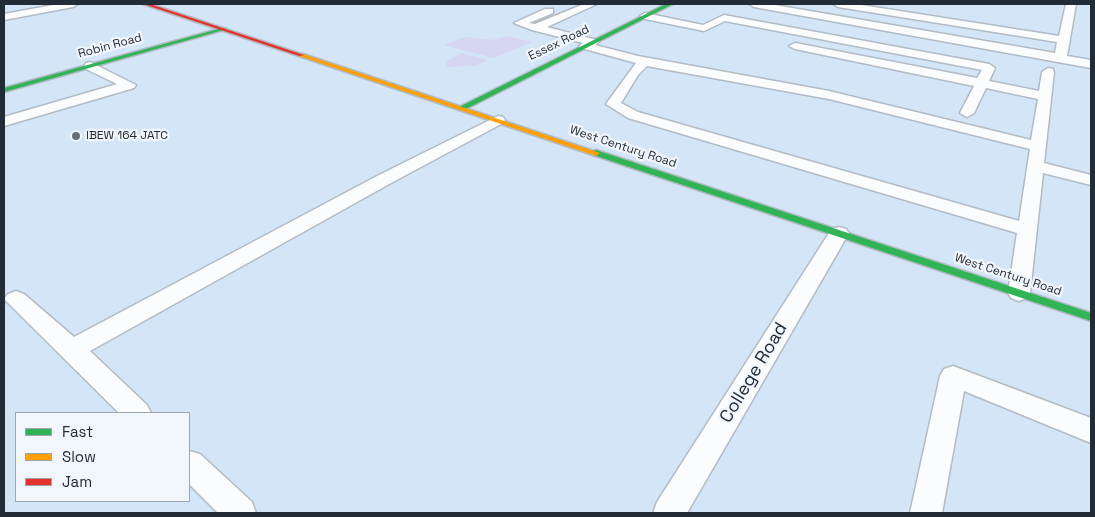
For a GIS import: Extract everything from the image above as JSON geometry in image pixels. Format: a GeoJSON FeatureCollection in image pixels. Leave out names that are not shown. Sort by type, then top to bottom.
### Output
{"type":"FeatureCollection","features":[{"type":"Feature","properties":{"kind":"main road","name":"West Century Road"},"geometry":{"type":"LineString","coordinates":[[146,4],[1091,317]]}},
{"type":"Feature","properties":{"kind":"main road","name":"Essex Road"},"geometry":{"type":"LineString","coordinates":[[461,108],[589,44],[644,11],[665,6]]}},
{"type":"Feature","properties":{"kind":"main road","name":"Robin Road"},"geometry":{"type":"LineString","coordinates":[[4,90],[224,29]]}},
{"type":"Feature","properties":{"kind":"lane"},"geometry":{"type":"LineString","coordinates":[[4,17],[73,4]]}},
{"type":"Feature","properties":{"kind":"lane"},"geometry":{"type":"LineString","coordinates":[[538,4],[566,8]]}},
{"type":"Feature","properties":{"kind":"lane"},"geometry":{"type":"LineString","coordinates":[[592,4],[566,8],[519,24],[644,62],[829,95],[1038,146]]}},
{"type":"Feature","properties":{"kind":"lane"},"geometry":{"type":"LineString","coordinates":[[754,4],[1091,64]]}},
{"type":"Feature","properties":{"kind":"lane"},"geometry":{"type":"LineString","coordinates":[[838,4],[1064,40]]}},
{"type":"Feature","properties":{"kind":"lane"},"geometry":{"type":"LineString","coordinates":[[1060,58],[1071,4]]}},
{"type":"Feature","properties":{"kind":"lane"},"geometry":{"type":"LineString","coordinates":[[536,28],[566,8]]}},
{"type":"Feature","properties":{"kind":"lane"},"geometry":{"type":"LineString","coordinates":[[644,11],[722,32]]}},
{"type":"Feature","properties":{"kind":"lane"},"geometry":{"type":"LineString","coordinates":[[704,28],[724,18],[988,68],[967,113]]}},
{"type":"Feature","properties":{"kind":"lane"},"geometry":{"type":"LineString","coordinates":[[784,44],[1045,96]]}},
{"type":"Feature","properties":{"kind":"lane"},"geometry":{"type":"LineString","coordinates":[[644,62],[633,73],[613,104],[632,115],[1027,230]]}},
{"type":"Feature","properties":{"kind":"lane"},"geometry":{"type":"LineString","coordinates":[[4,122],[129,85],[90,66]]}},
{"type":"Feature","properties":{"kind":"lane"},"geometry":{"type":"LineString","coordinates":[[1019,293],[1048,72]]}},
{"type":"Feature","properties":{"kind":"lane"},"geometry":{"type":"LineString","coordinates":[[72,349],[385,179],[498,120]]}},
{"type":"Feature","properties":{"kind":"lane"},"geometry":{"type":"LineString","coordinates":[[1035,166],[1091,180]]}},
{"type":"Feature","properties":{"kind":"lane","name":"College Road"},"geometry":{"type":"LineString","coordinates":[[669,513],[839,233]]}},
{"type":"Feature","properties":{"kind":"lane"},"geometry":{"type":"LineString","coordinates":[[16,299],[72,349],[136,412]]}},
{"type":"Feature","properties":{"kind":"lane"},"geometry":{"type":"LineString","coordinates":[[926,513],[953,376],[1091,431]]}},
{"type":"Feature","properties":{"kind":"lane"},"geometry":{"type":"LineString","coordinates":[[190,465],[240,513]]}},
{"type":"Feature","properties":{"kind":"shaded area"},"geometry":{"type":"Polygon","coordinates":[[[4,4],[1091,4],[1091,513],[4,513],[4,4]]]}},
{"type":"Feature","properties":{"kind":"shaded area"},"geometry":{"type":"Polygon","coordinates":[[[507,36],[532,42],[493,58],[444,45],[465,37],[492,40],[507,36]]]}},
{"type":"Feature","properties":{"kind":"shaded area"},"geometry":{"type":"Polygon","coordinates":[[[462,53],[487,60],[474,66],[446,67],[447,61],[462,53]]]}},
{"type":"Feature","properties":{"kind":"traffic: fast"},"geometry":{"type":"LineString","coordinates":[[461,108],[670,4]]}},
{"type":"Feature","properties":{"kind":"traffic: fast"},"geometry":{"type":"LineString","coordinates":[[4,90],[224,29]]}},
{"type":"Feature","properties":{"kind":"traffic: fast"},"geometry":{"type":"LineString","coordinates":[[596,153],[1091,317]]}},
{"type":"Feature","properties":{"kind":"traffic: slow"},"geometry":{"type":"LineString","coordinates":[[301,55],[596,153]]}},
{"type":"Feature","properties":{"kind":"traffic: jam"},"geometry":{"type":"LineString","coordinates":[[146,4],[301,55]]}},
{"type":"Feature","properties":{"kind":"place","name":"IBEW 164 JATC"},"geometry":{"type":"Point","coordinates":[76,136]}}]}
